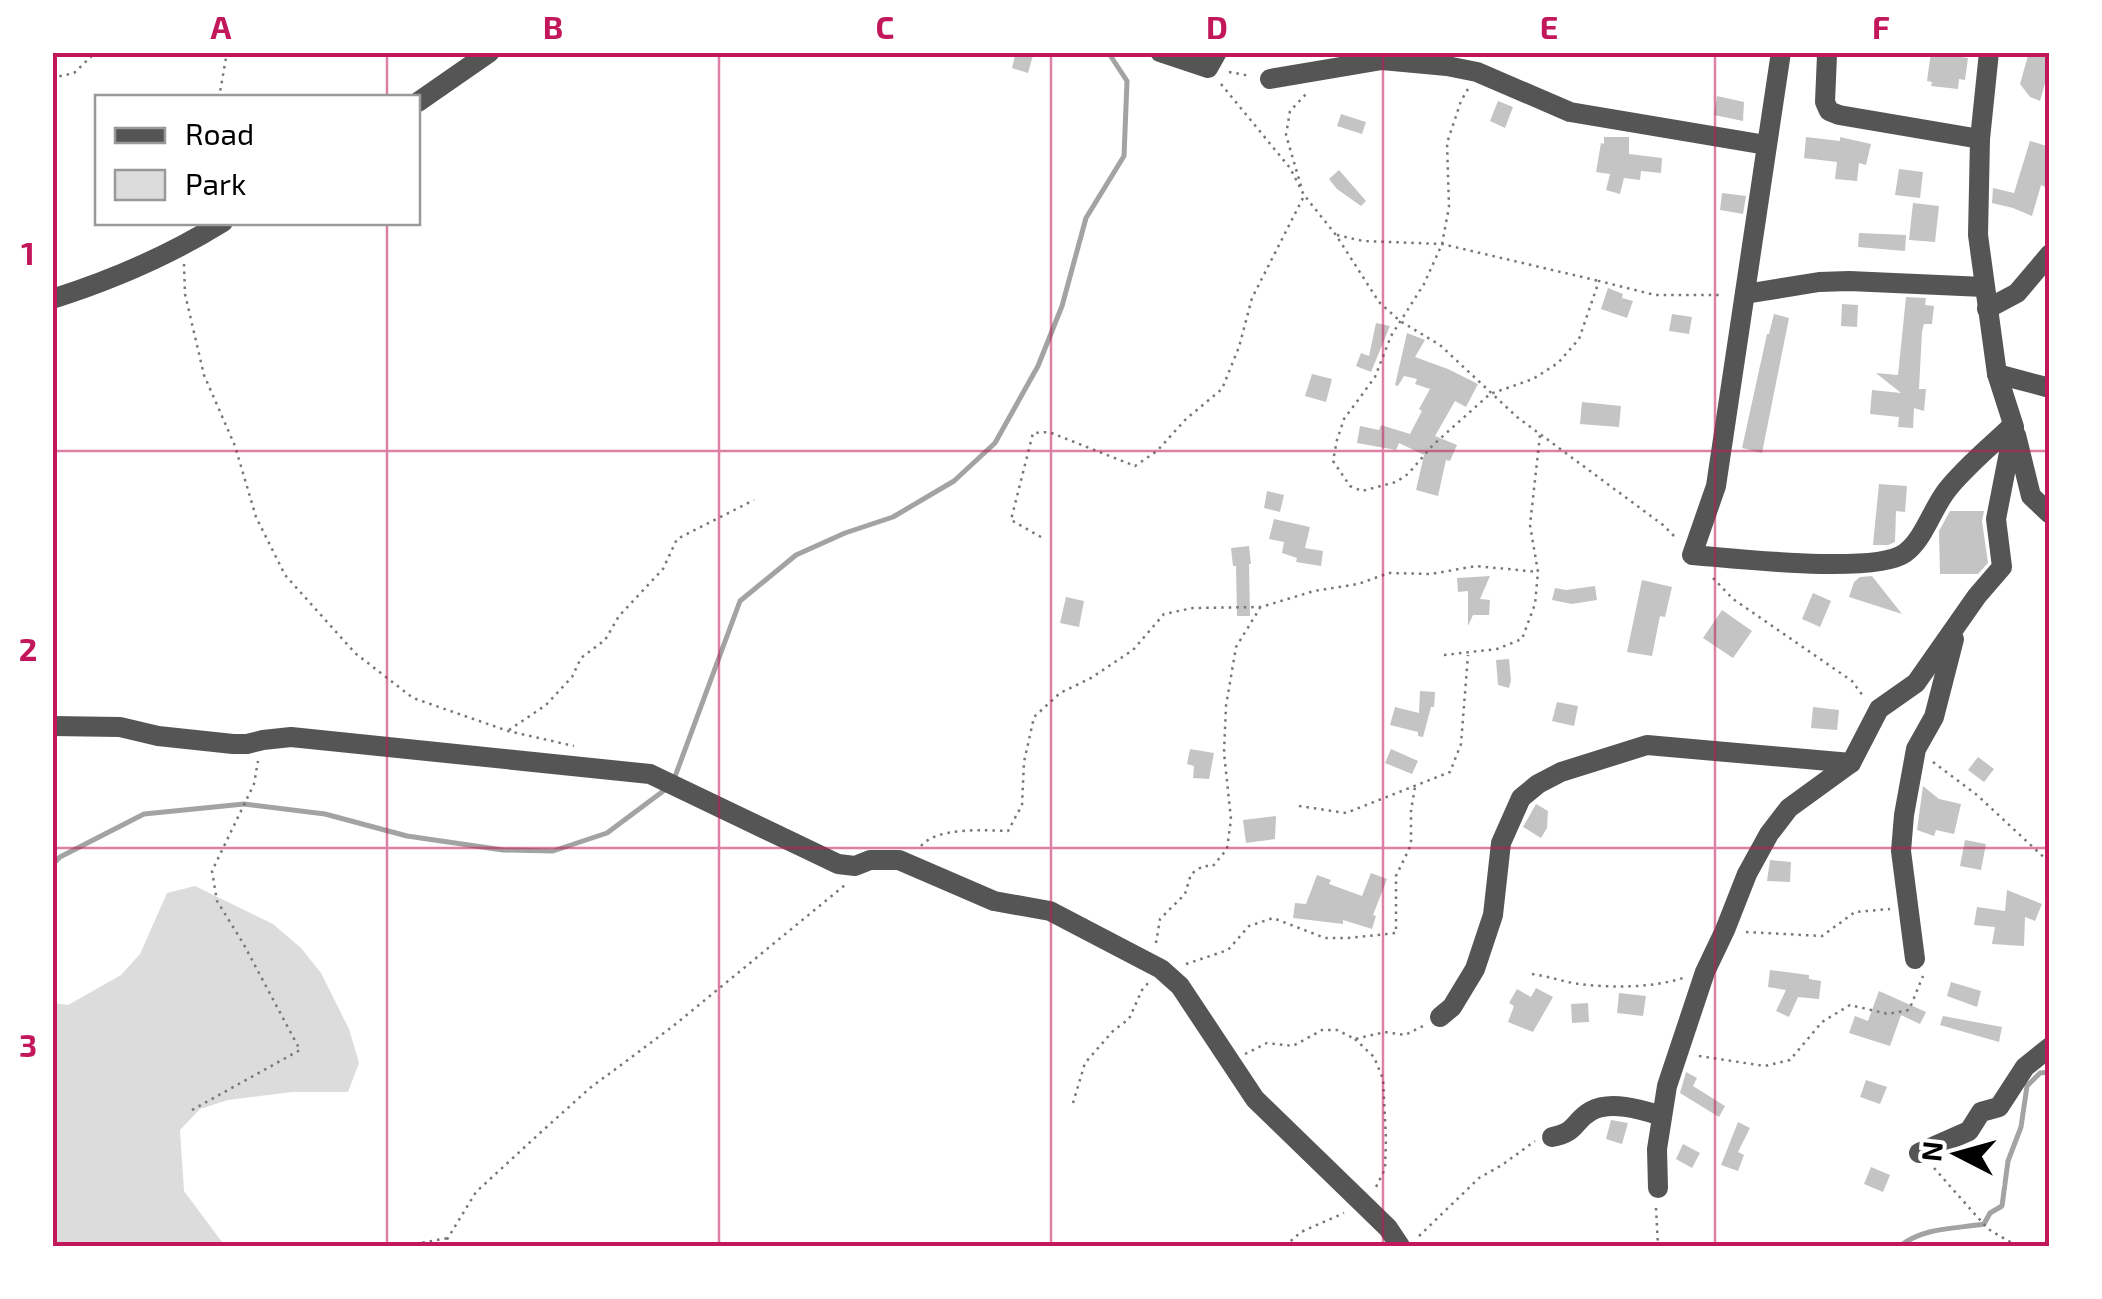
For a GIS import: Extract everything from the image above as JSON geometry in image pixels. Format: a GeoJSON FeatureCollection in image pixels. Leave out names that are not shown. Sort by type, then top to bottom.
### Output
{"type":"FeatureCollection","features":[{"type":"Feature","properties":{"kind":"street"},"geometry":{"type":"LineString","coordinates":[[420,101],[490,52]]}},
{"type":"Feature","properties":{"kind":"street"},"geometry":{"type":"LineString","coordinates":[[1160,52],[1213,60]]}},
{"type":"Feature","properties":{"kind":"street"},"geometry":{"type":"LineString","coordinates":[[1781,52],[1716,486],[1692,554],[1783,563],[1856,563],[1896,558],[1917,540],[1948,488],[2013,426]]}},
{"type":"Feature","properties":{"kind":"street"},"geometry":{"type":"LineString","coordinates":[[1825,52],[1825,102],[1829,111],[1980,139]]}},
{"type":"Feature","properties":{"kind":"street"},"geometry":{"type":"LineString","coordinates":[[1989,52],[1980,139],[1978,235],[1984,287],[1997,374],[2031,496],[2050,514]]}},
{"type":"Feature","properties":{"kind":"street"},"geometry":{"type":"LineString","coordinates":[[1270,79],[1382,60],[1447,66],[1477,72],[1570,112],[1766,145]]}},
{"type":"Feature","properties":{"kind":"street"},"geometry":{"type":"LineString","coordinates":[[52,299],[184,246],[218,225]]}},
{"type":"Feature","properties":{"kind":"street"},"geometry":{"type":"LineString","coordinates":[[1987,309],[2016,293],[2050,254]]}},
{"type":"Feature","properties":{"kind":"street"},"geometry":{"type":"LineString","coordinates":[[1745,294],[1849,281],[1984,287]]}},
{"type":"Feature","properties":{"kind":"street"},"geometry":{"type":"LineString","coordinates":[[1997,374],[2050,388]]}},
{"type":"Feature","properties":{"kind":"street"},"geometry":{"type":"LineString","coordinates":[[1658,1188],[1658,1149],[1666,1086],[1704,972],[1746,874],[1769,834],[1790,808],[1851,763],[1878,709],[1916,683],[2002,567],[1996,519],[2013,426]]}},
{"type":"Feature","properties":{"kind":"street"},"geometry":{"type":"LineString","coordinates":[[1914,959],[1901,851],[1904,814],[1916,749],[1934,717],[1959,623]]}},
{"type":"Feature","properties":{"kind":"street"},"geometry":{"type":"LineString","coordinates":[[52,726],[120,726],[158,736],[233,744],[291,736],[650,774],[838,864],[855,866],[870,860],[898,860],[994,901],[1050,911],[1161,970],[1180,986],[1255,1099],[1388,1228],[1400,1246]]}},
{"type":"Feature","properties":{"kind":"street"},"geometry":{"type":"LineString","coordinates":[[1440,1017],[1452,1006],[1475,969],[1493,915],[1501,843],[1521,798],[1538,784],[1561,772],[1647,745],[1851,763]]}},
{"type":"Feature","properties":{"kind":"street"},"geometry":{"type":"LineString","coordinates":[[1918,1152],[1970,1131],[1981,1112],[1999,1107],[2025,1067],[2050,1048]]}},
{"type":"Feature","properties":{"kind":"street"},"geometry":{"type":"LineString","coordinates":[[1552,1138],[1566,1134],[1592,1110],[1626,1106],[1662,1116]]}},
{"type":"Feature","properties":{"kind":"path"},"geometry":{"type":"LineString","coordinates":[[52,78],[74,73],[96,52]]}},
{"type":"Feature","properties":{"kind":"path"},"geometry":{"type":"LineString","coordinates":[[220,95],[227,52]]}},
{"type":"Feature","properties":{"kind":"path"},"geometry":{"type":"LineString","coordinates":[[1213,60],[1270,79]]}},
{"type":"Feature","properties":{"kind":"path"},"geometry":{"type":"LineString","coordinates":[[1213,60],[1290,168],[1304,195],[1336,234],[1379,302],[1400,321],[1440,346],[1490,394],[1540,434],[1664,526],[1692,554]]}},
{"type":"Feature","properties":{"kind":"path"},"geometry":{"type":"LineString","coordinates":[[1041,538],[1011,520],[1032,433],[1048,432],[1134,466],[1157,452],[1186,418],[1222,389],[1252,298],[1304,195],[1286,135],[1290,111],[1328,70]]}},
{"type":"Feature","properties":{"kind":"path"},"geometry":{"type":"LineString","coordinates":[[1477,72],[1460,101],[1448,143],[1449,208],[1442,244],[1424,284],[1391,336],[1375,377],[1344,418],[1336,440],[1333,461],[1350,486],[1362,491],[1396,482],[1490,394],[1534,379],[1558,362],[1579,338],[1599,282]]}},
{"type":"Feature","properties":{"kind":"path"},"geometry":{"type":"LineString","coordinates":[[1336,234],[1362,241],[1442,244],[1656,295],[1745,294]]}},
{"type":"Feature","properties":{"kind":"path"},"geometry":{"type":"LineString","coordinates":[[184,246],[184,294],[204,376],[235,446],[256,517],[285,576],[354,653],[414,698],[508,730],[578,747]]}},
{"type":"Feature","properties":{"kind":"path"},"geometry":{"type":"LineString","coordinates":[[1444,655],[1498,649],[1522,639],[1535,604],[1538,572],[1530,525],[1540,434]]}},
{"type":"Feature","properties":{"kind":"path"},"geometry":{"type":"LineString","coordinates":[[508,730],[546,705],[572,677],[582,658],[606,640],[619,616],[663,569],[677,539],[754,500]]}},
{"type":"Feature","properties":{"kind":"path"},"geometry":{"type":"LineString","coordinates":[[906,863],[928,838],[970,830],[1008,831],[1022,805],[1024,762],[1034,717],[1060,693],[1132,650],[1164,614],[1192,608],[1261,606],[1314,590],[1358,584],[1390,572],[1431,574],[1476,566],[1538,572]]}},
{"type":"Feature","properties":{"kind":"path"},"geometry":{"type":"LineString","coordinates":[[1712,576],[1733,598],[1852,681],[1872,707],[1878,709]]}},
{"type":"Feature","properties":{"kind":"path"},"geometry":{"type":"LineString","coordinates":[[1161,970],[1155,953],[1160,919],[1185,894],[1192,874],[1203,866],[1213,866],[1226,849],[1231,818],[1224,753],[1226,706],[1236,647],[1261,606]]}},
{"type":"Feature","properties":{"kind":"path"},"geometry":{"type":"LineString","coordinates":[[1299,806],[1346,813],[1450,772],[1461,744],[1468,652]]}},
{"type":"Feature","properties":{"kind":"path"},"geometry":{"type":"LineString","coordinates":[[192,1110],[300,1050],[218,901],[212,871],[254,784],[263,740]]}},
{"type":"Feature","properties":{"kind":"path"},"geometry":{"type":"LineString","coordinates":[[1916,749],[1977,795],[2050,862]]}},
{"type":"Feature","properties":{"kind":"path"},"geometry":{"type":"LineString","coordinates":[[1073,1102],[1085,1063],[1113,1030],[1130,1019],[1142,990],[1161,970],[1228,950],[1249,926],[1273,918],[1325,938],[1396,933],[1396,876],[1411,845],[1415,787]]}},
{"type":"Feature","properties":{"kind":"path"},"geometry":{"type":"LineString","coordinates":[[444,1246],[476,1192],[540,1133],[590,1088],[672,1027],[854,878],[862,864]]}},
{"type":"Feature","properties":{"kind":"path"},"geometry":{"type":"LineString","coordinates":[[1725,930],[1822,936],[1855,912],[1907,908]]}},
{"type":"Feature","properties":{"kind":"path"},"geometry":{"type":"LineString","coordinates":[[1678,1052],[1765,1066],[1790,1060],[1822,1022],[1850,1005],[1888,1014],[1908,1010],[1924,976],[1914,959]]}},
{"type":"Feature","properties":{"kind":"path"},"geometry":{"type":"LineString","coordinates":[[1532,974],[1576,984],[1658,986],[1704,972]]}},
{"type":"Feature","properties":{"kind":"path"},"geometry":{"type":"LineString","coordinates":[[1355,1038],[1384,1032],[1405,1035],[1440,1017]]}},
{"type":"Feature","properties":{"kind":"path"},"geometry":{"type":"LineString","coordinates":[[1231,1061],[1267,1043],[1293,1046],[1322,1030],[1337,1030],[1355,1038],[1374,1058],[1383,1078],[1385,1169],[1376,1190],[1362,1203],[1301,1232],[1285,1246]]}},
{"type":"Feature","properties":{"kind":"path"},"geometry":{"type":"LineString","coordinates":[[1412,1246],[1478,1178],[1533,1141],[1552,1138]]}},
{"type":"Feature","properties":{"kind":"path"},"geometry":{"type":"LineString","coordinates":[[1918,1152],[1988,1229],[2017,1246]]}},
{"type":"Feature","properties":{"kind":"path"},"geometry":{"type":"LineString","coordinates":[[1658,1188],[1658,1246]]}},
{"type":"Feature","properties":{"kind":"path"},"geometry":{"type":"LineString","coordinates":[[370,1246],[410,1245],[448,1238]]}},
{"type":"Feature","properties":{"kind":"green space"},"geometry":{"type":"Polygon","coordinates":[[[195,886],[273,924],[301,948],[321,973],[349,1029],[359,1063],[348,1092],[292,1092],[228,1100],[200,1109],[180,1130],[184,1191],[225,1246],[53,1246],[53,1003],[68,1005],[121,975],[140,954],[167,893],[195,886]]]}},
{"type":"Feature","properties":{"kind":"building"},"geometry":{"type":"Polygon","coordinates":[[[1016,52],[1034,52],[1028,73],[1012,68],[1016,52]]]}},
{"type":"Feature","properties":{"kind":"building"},"geometry":{"type":"Polygon","coordinates":[[[1931,52],[1962,52],[1961,57],[1968,58],[1965,80],[1959,79],[1958,89],[1931,86],[1932,82],[1927,81],[1931,52]]]}},
{"type":"Feature","properties":{"kind":"building"},"geometry":{"type":"Polygon","coordinates":[[[2029,52],[2050,52],[2040,101],[2030,97],[2020,84],[2029,52]]]}},
{"type":"Feature","properties":{"kind":"building"},"geometry":{"type":"Polygon","coordinates":[[[1717,96],[1744,102],[1743,121],[1714,115],[1717,96]]]}},
{"type":"Feature","properties":{"kind":"building"},"geometry":{"type":"Polygon","coordinates":[[[1498,101],[1513,107],[1505,128],[1490,121],[1498,101]]]}},
{"type":"Feature","properties":{"kind":"building"},"geometry":{"type":"Polygon","coordinates":[[[1341,114],[1366,122],[1362,134],[1337,126],[1341,114]]]}},
{"type":"Feature","properties":{"kind":"building"},"geometry":{"type":"Polygon","coordinates":[[[1604,137],[1629,137],[1629,154],[1662,158],[1661,173],[1641,171],[1640,180],[1624,178],[1620,194],[1606,190],[1610,174],[1596,172],[1604,137]]]}},
{"type":"Feature","properties":{"kind":"building"},"geometry":{"type":"Polygon","coordinates":[[[1806,137],[1840,141],[1840,137],[1871,144],[1866,165],[1859,163],[1857,181],[1835,179],[1837,162],[1804,158],[1806,137]]]}},
{"type":"Feature","properties":{"kind":"building"},"geometry":{"type":"Polygon","coordinates":[[[2030,141],[2050,147],[2050,171],[2045,187],[2041,185],[2032,216],[1992,203],[1993,188],[2014,193],[2030,141]]]}},
{"type":"Feature","properties":{"kind":"building"},"geometry":{"type":"Polygon","coordinates":[[[1899,169],[1923,172],[1920,198],[1895,195],[1899,169]]]}},
{"type":"Feature","properties":{"kind":"building"},"geometry":{"type":"Polygon","coordinates":[[[1339,170],[1366,201],[1361,206],[1329,179],[1339,170]]]}},
{"type":"Feature","properties":{"kind":"building"},"geometry":{"type":"Polygon","coordinates":[[[1722,193],[1746,196],[1743,214],[1720,210],[1722,193]]]}},
{"type":"Feature","properties":{"kind":"building"},"geometry":{"type":"Polygon","coordinates":[[[1913,203],[1939,206],[1935,242],[1909,240],[1913,203]]]}},
{"type":"Feature","properties":{"kind":"building"},"geometry":{"type":"Polygon","coordinates":[[[1859,233],[1906,235],[1905,251],[1858,247],[1859,233]]]}},
{"type":"Feature","properties":{"kind":"building"},"geometry":{"type":"Polygon","coordinates":[[[1608,288],[1633,301],[1627,318],[1601,309],[1608,288]]]}},
{"type":"Feature","properties":{"kind":"building"},"geometry":{"type":"Polygon","coordinates":[[[1906,297],[1926,298],[1925,305],[1934,306],[1932,324],[1924,324],[1922,332],[1919,389],[1926,389],[1924,411],[1914,408],[1913,428],[1898,427],[1899,417],[1870,414],[1872,390],[1901,393],[1876,373],[1898,375],[1906,297]]]}},
{"type":"Feature","properties":{"kind":"building"},"geometry":{"type":"Polygon","coordinates":[[[1842,304],[1858,305],[1857,327],[1841,326],[1842,304]]]}},
{"type":"Feature","properties":{"kind":"building"},"geometry":{"type":"Polygon","coordinates":[[[1672,314],[1692,317],[1689,334],[1669,331],[1672,314]]]}},
{"type":"Feature","properties":{"kind":"building"},"geometry":{"type":"Polygon","coordinates":[[[1774,314],[1789,318],[1762,453],[1742,448],[1774,314]]]}},
{"type":"Feature","properties":{"kind":"building"},"geometry":{"type":"Polygon","coordinates":[[[1376,323],[1390,326],[1371,372],[1356,366],[1361,353],[1369,356],[1376,323]]]}},
{"type":"Feature","properties":{"kind":"building"},"geometry":{"type":"Polygon","coordinates":[[[1407,333],[1425,340],[1415,357],[1478,384],[1466,407],[1455,401],[1435,436],[1457,445],[1450,461],[1446,460],[1438,496],[1416,490],[1424,455],[1399,443],[1396,450],[1357,443],[1360,426],[1379,430],[1381,425],[1410,434],[1422,411],[1419,409],[1430,389],[1415,384],[1417,379],[1404,376],[1395,385],[1407,333]]]}},
{"type":"Feature","properties":{"kind":"building"},"geometry":{"type":"Polygon","coordinates":[[[1312,374],[1332,379],[1326,402],[1305,396],[1312,374]]]}},
{"type":"Feature","properties":{"kind":"building"},"geometry":{"type":"Polygon","coordinates":[[[1582,402],[1621,406],[1619,427],[1580,424],[1582,402]]]}},
{"type":"Feature","properties":{"kind":"building"},"geometry":{"type":"Polygon","coordinates":[[[1879,484],[1907,486],[1905,512],[1896,511],[1895,542],[1888,545],[1873,545],[1879,484]]]}},
{"type":"Feature","properties":{"kind":"building"},"geometry":{"type":"Polygon","coordinates":[[[1267,491],[1284,495],[1280,512],[1264,508],[1267,491]]]}},
{"type":"Feature","properties":{"kind":"building"},"geometry":{"type":"Polygon","coordinates":[[[1950,511],[1984,511],[1988,563],[1978,574],[1940,574],[1939,531],[1950,511]]]}},
{"type":"Feature","properties":{"kind":"building"},"geometry":{"type":"Polygon","coordinates":[[[1274,519],[1310,527],[1305,548],[1323,551],[1321,566],[1296,562],[1297,558],[1282,553],[1284,542],[1269,539],[1274,519]]]}},
{"type":"Feature","properties":{"kind":"building"},"geometry":{"type":"Polygon","coordinates":[[[1249,546],[1250,616],[1237,616],[1236,566],[1231,548],[1249,546]]]}},
{"type":"Feature","properties":{"kind":"building"},"geometry":{"type":"Polygon","coordinates":[[[1490,576],[1480,599],[1490,600],[1489,615],[1473,615],[1468,626],[1468,591],[1458,592],[1457,578],[1490,576]]]}},
{"type":"Feature","properties":{"kind":"building"},"geometry":{"type":"Polygon","coordinates":[[[1872,576],[1902,614],[1849,597],[1854,582],[1872,576]]]}},
{"type":"Feature","properties":{"kind":"building"},"geometry":{"type":"Polygon","coordinates":[[[1642,580],[1672,587],[1665,617],[1660,616],[1652,656],[1627,652],[1642,580]]]}},
{"type":"Feature","properties":{"kind":"building"},"geometry":{"type":"Polygon","coordinates":[[[1595,586],[1597,600],[1572,604],[1552,600],[1555,588],[1595,586]]]}},
{"type":"Feature","properties":{"kind":"building"},"geometry":{"type":"Polygon","coordinates":[[[1813,593],[1831,601],[1820,627],[1802,619],[1813,593]]]}},
{"type":"Feature","properties":{"kind":"building"},"geometry":{"type":"Polygon","coordinates":[[[1066,597],[1084,601],[1079,627],[1060,623],[1066,597]]]}},
{"type":"Feature","properties":{"kind":"building"},"geometry":{"type":"Polygon","coordinates":[[[1722,610],[1752,631],[1733,658],[1703,638],[1722,610]]]}},
{"type":"Feature","properties":{"kind":"building"},"geometry":{"type":"Polygon","coordinates":[[[1509,659],[1509,688],[1498,685],[1496,660],[1509,659]]]}},
{"type":"Feature","properties":{"kind":"building"},"geometry":{"type":"Polygon","coordinates":[[[1420,691],[1435,692],[1423,737],[1390,725],[1395,707],[1419,713],[1420,691]]]}},
{"type":"Feature","properties":{"kind":"building"},"geometry":{"type":"Polygon","coordinates":[[[1557,702],[1578,706],[1574,726],[1552,721],[1557,702]]]}},
{"type":"Feature","properties":{"kind":"building"},"geometry":{"type":"Polygon","coordinates":[[[1813,707],[1839,710],[1837,730],[1811,728],[1813,707]]]}},
{"type":"Feature","properties":{"kind":"building"},"geometry":{"type":"Polygon","coordinates":[[[1190,749],[1214,753],[1209,779],[1193,778],[1194,766],[1187,764],[1190,749]]]}},
{"type":"Feature","properties":{"kind":"building"},"geometry":{"type":"Polygon","coordinates":[[[1391,749],[1418,761],[1412,774],[1385,763],[1391,749]]]}},
{"type":"Feature","properties":{"kind":"building"},"geometry":{"type":"Polygon","coordinates":[[[1978,757],[1994,769],[1984,782],[1968,770],[1978,757]]]}},
{"type":"Feature","properties":{"kind":"building"},"geometry":{"type":"Polygon","coordinates":[[[1923,786],[1939,799],[1961,804],[1954,834],[1936,830],[1934,836],[1917,830],[1923,786]]]}},
{"type":"Feature","properties":{"kind":"building"},"geometry":{"type":"Polygon","coordinates":[[[1536,804],[1548,811],[1547,828],[1541,838],[1523,827],[1536,804]]]}},
{"type":"Feature","properties":{"kind":"building"},"geometry":{"type":"Polygon","coordinates":[[[1276,816],[1275,839],[1246,843],[1243,820],[1276,816]]]}},
{"type":"Feature","properties":{"kind":"building"},"geometry":{"type":"Polygon","coordinates":[[[1965,840],[1986,844],[1981,870],[1960,866],[1965,840]]]}},
{"type":"Feature","properties":{"kind":"building"},"geometry":{"type":"Polygon","coordinates":[[[1770,860],[1791,862],[1790,882],[1767,881],[1770,860]]]}},
{"type":"Feature","properties":{"kind":"building"},"geometry":{"type":"Polygon","coordinates":[[[1371,873],[1387,879],[1373,915],[1376,916],[1372,929],[1343,920],[1343,924],[1293,918],[1295,903],[1306,904],[1317,875],[1331,880],[1329,884],[1362,896],[1371,873]]]}},
{"type":"Feature","properties":{"kind":"building"},"geometry":{"type":"Polygon","coordinates":[[[2007,890],[2042,904],[2035,921],[2025,917],[2024,946],[1992,944],[1995,927],[1974,925],[1977,907],[2005,911],[2007,890]]]}},
{"type":"Feature","properties":{"kind":"building"},"geometry":{"type":"Polygon","coordinates":[[[1770,970],[1809,975],[1809,979],[1821,981],[1819,999],[1798,997],[1789,1017],[1776,1011],[1786,990],[1768,987],[1770,970]]]}},
{"type":"Feature","properties":{"kind":"building"},"geometry":{"type":"Polygon","coordinates":[[[1951,982],[1981,991],[1977,1007],[1947,996],[1951,982]]]}},
{"type":"Feature","properties":{"kind":"building"},"geometry":{"type":"Polygon","coordinates":[[[1536,988],[1553,997],[1533,1032],[1508,1022],[1514,1006],[1509,1003],[1517,989],[1531,997],[1536,988]]]}},
{"type":"Feature","properties":{"kind":"building"},"geometry":{"type":"Polygon","coordinates":[[[1879,991],[1926,1012],[1920,1024],[1901,1015],[1890,1046],[1849,1033],[1855,1016],[1868,1021],[1879,991]]]}},
{"type":"Feature","properties":{"kind":"building"},"geometry":{"type":"Polygon","coordinates":[[[1619,993],[1646,996],[1643,1016],[1617,1013],[1619,993]]]}},
{"type":"Feature","properties":{"kind":"building"},"geometry":{"type":"Polygon","coordinates":[[[1588,1003],[1589,1022],[1572,1023],[1571,1004],[1588,1003]]]}},
{"type":"Feature","properties":{"kind":"building"},"geometry":{"type":"Polygon","coordinates":[[[1943,1016],[2002,1027],[1999,1042],[1940,1025],[1943,1016]]]}},
{"type":"Feature","properties":{"kind":"building"},"geometry":{"type":"Polygon","coordinates":[[[1686,1072],[1697,1078],[1693,1086],[1725,1106],[1719,1117],[1680,1093],[1686,1072]]]}},
{"type":"Feature","properties":{"kind":"building"},"geometry":{"type":"Polygon","coordinates":[[[1866,1080],[1887,1087],[1880,1104],[1860,1097],[1866,1080]]]}},
{"type":"Feature","properties":{"kind":"building"},"geometry":{"type":"Polygon","coordinates":[[[1611,1120],[1628,1123],[1622,1144],[1606,1139],[1611,1120]]]}},
{"type":"Feature","properties":{"kind":"building"},"geometry":{"type":"Polygon","coordinates":[[[1738,1122],[1750,1128],[1738,1152],[1744,1155],[1738,1171],[1721,1165],[1738,1122]]]}},
{"type":"Feature","properties":{"kind":"building"},"geometry":{"type":"Polygon","coordinates":[[[1683,1144],[1700,1153],[1692,1168],[1676,1159],[1683,1144]]]}},
{"type":"Feature","properties":{"kind":"building"},"geometry":{"type":"Polygon","coordinates":[[[1871,1167],[1890,1175],[1883,1192],[1864,1184],[1871,1167]]]}},
{"type":"Feature","properties":{"kind":"waterway"},"geometry":{"type":"LineString","coordinates":[[673,782],[740,601],[796,555],[893,517],[954,481],[995,443],[1038,366],[1062,306],[1086,218],[1124,156],[1127,81],[1108,52]]}},
{"type":"Feature","properties":{"kind":"waterway"},"geometry":{"type":"LineString","coordinates":[[52,865],[60,857],[144,814],[244,804],[325,814],[407,836],[503,850],[553,851],[607,833],[666,789]]}},
{"type":"Feature","properties":{"kind":"waterway"},"geometry":{"type":"LineString","coordinates":[[1900,1246],[1929,1232],[1984,1224],[1990,1213],[2002,1206],[2008,1161],[2021,1127],[2027,1086],[2040,1073],[2050,1072]]}}]}
